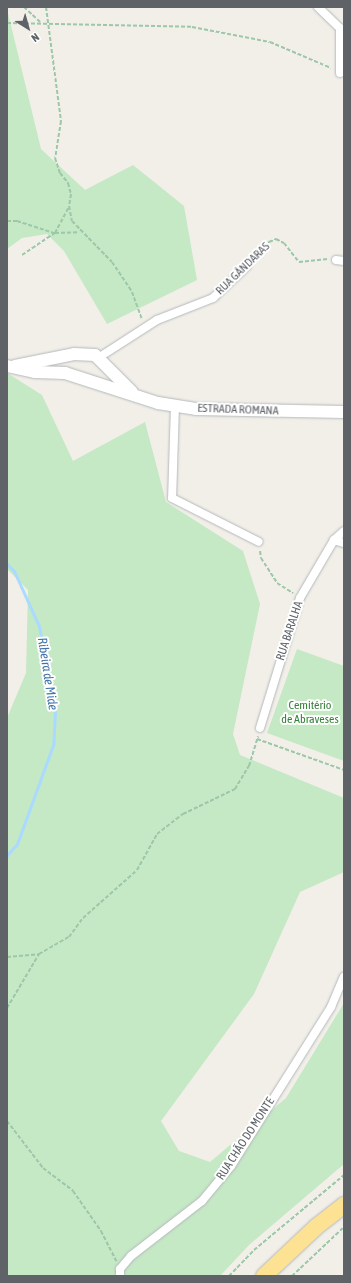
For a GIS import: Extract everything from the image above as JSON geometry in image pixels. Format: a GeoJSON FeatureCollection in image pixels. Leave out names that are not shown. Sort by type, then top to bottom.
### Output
{"type":"FeatureCollection","features":[{"type":"Feature","properties":{"kind":"highway"},"geometry":{"type":"LineString","coordinates":[[264,1276],[316,1227],[344,1205]]}},
{"type":"Feature","properties":{"kind":"street"},"geometry":{"type":"LineString","coordinates":[[318,7],[340,28],[340,73]]}},
{"type":"Feature","properties":{"kind":"street","name":"RUA GÂNDARAS"},"geometry":{"type":"LineString","coordinates":[[98,358],[147,327],[213,298],[247,266]]}},
{"type":"Feature","properties":{"kind":"street","name":"ESTRADA ROMANA"},"geometry":{"type":"LineString","coordinates":[[8,367],[74,354],[95,355],[134,394]]}},
{"type":"Feature","properties":{"kind":"street","name":"ESTRADA ROMANA"},"geometry":{"type":"LineString","coordinates":[[8,367],[64,373],[134,394],[196,409],[344,412]]}},
{"type":"Feature","properties":{"kind":"street"},"geometry":{"type":"LineString","coordinates":[[175,405],[172,498],[258,542]]}},
{"type":"Feature","properties":{"kind":"street","name":"RUA BARALHA"},"geometry":{"type":"LineString","coordinates":[[260,728],[300,598],[334,540],[344,530]]}},
{"type":"Feature","properties":{"kind":"street"},"geometry":{"type":"LineString","coordinates":[[334,540],[344,543]]}},
{"type":"Feature","properties":{"kind":"street","name":"RUA CHÃO DO MONTE"},"geometry":{"type":"LineString","coordinates":[[120,1273],[131,1256],[202,1201],[231,1166],[331,1008],[344,977]]}},
{"type":"Feature","properties":{"kind":"path"},"geometry":{"type":"LineString","coordinates":[[24,7],[40,23]]}},
{"type":"Feature","properties":{"kind":"path"},"geometry":{"type":"LineString","coordinates":[[22,255],[55,233],[62,223],[69,206],[71,194],[68,184],[60,173],[55,158],[61,121],[46,7]]}},
{"type":"Feature","properties":{"kind":"path"},"geometry":{"type":"LineString","coordinates":[[7,23],[192,27],[270,42],[340,73]]}},
{"type":"Feature","properties":{"kind":"path"},"geometry":{"type":"LineString","coordinates":[[69,206],[72,222],[80,232],[102,250],[125,280],[147,327]]}},
{"type":"Feature","properties":{"kind":"path"},"geometry":{"type":"LineString","coordinates":[[7,221],[17,221],[55,233],[80,232]]}},
{"type":"Feature","properties":{"kind":"path","name":"RUA GÂNDARAS"},"geometry":{"type":"LineString","coordinates":[[247,266],[269,242],[276,239],[284,243],[299,262],[340,261]]}},
{"type":"Feature","properties":{"kind":"path"},"geometry":{"type":"LineString","coordinates":[[258,542],[261,558],[277,583],[300,598]]}},
{"type":"Feature","properties":{"kind":"path"},"geometry":{"type":"LineString","coordinates":[[7,957],[39,954],[69,937],[83,918],[132,874],[157,834],[183,814],[235,789],[249,766],[260,728]]}},
{"type":"Feature","properties":{"kind":"path"},"geometry":{"type":"LineString","coordinates":[[257,739],[344,770]]}},
{"type":"Feature","properties":{"kind":"path"},"geometry":{"type":"LineString","coordinates":[[7,1008],[39,954]]}},
{"type":"Feature","properties":{"kind":"path"},"geometry":{"type":"LineString","coordinates":[[7,1121],[43,1168],[73,1191],[101,1231],[120,1273]]}},
{"type":"Feature","properties":{"kind":"path"},"geometry":{"type":"LineString","coordinates":[[229,1276],[254,1250],[344,1175]]}},
{"type":"Feature","properties":{"kind":"path"},"geometry":{"type":"LineString","coordinates":[[292,1276],[344,1227]]}},
{"type":"Feature","properties":{"kind":"green space"},"geometry":{"type":"Polygon","coordinates":[[[7,9],[41,149],[85,190],[133,165],[184,206],[197,280],[107,324],[64,251],[47,234],[22,238],[7,249],[7,9]]]}},
{"type":"Feature","properties":{"kind":"green space"},"geometry":{"type":"Polygon","coordinates":[[[7,373],[42,395],[73,461],[145,422],[166,502],[243,551],[260,604],[233,734],[240,755],[344,798],[344,872],[300,892],[254,994],[161,1121],[179,1151],[210,1162],[286,1098],[344,1003],[344,1164],[249,1245],[220,1276],[7,1276],[7,718],[26,673],[28,590],[7,569],[7,373]]]}},
{"type":"Feature","properties":{"kind":"green space","name":"Cemitério de Abraveses"},"geometry":{"type":"Polygon","coordinates":[[[297,649],[344,666],[344,761],[267,733],[297,649]]]}},
{"type":"Feature","properties":{"kind":"waterway","name":"Ribeira de Mide"},"geometry":{"type":"LineString","coordinates":[[7,564],[14,571],[39,626],[55,712],[53,745],[17,844],[7,855]]}}]}
